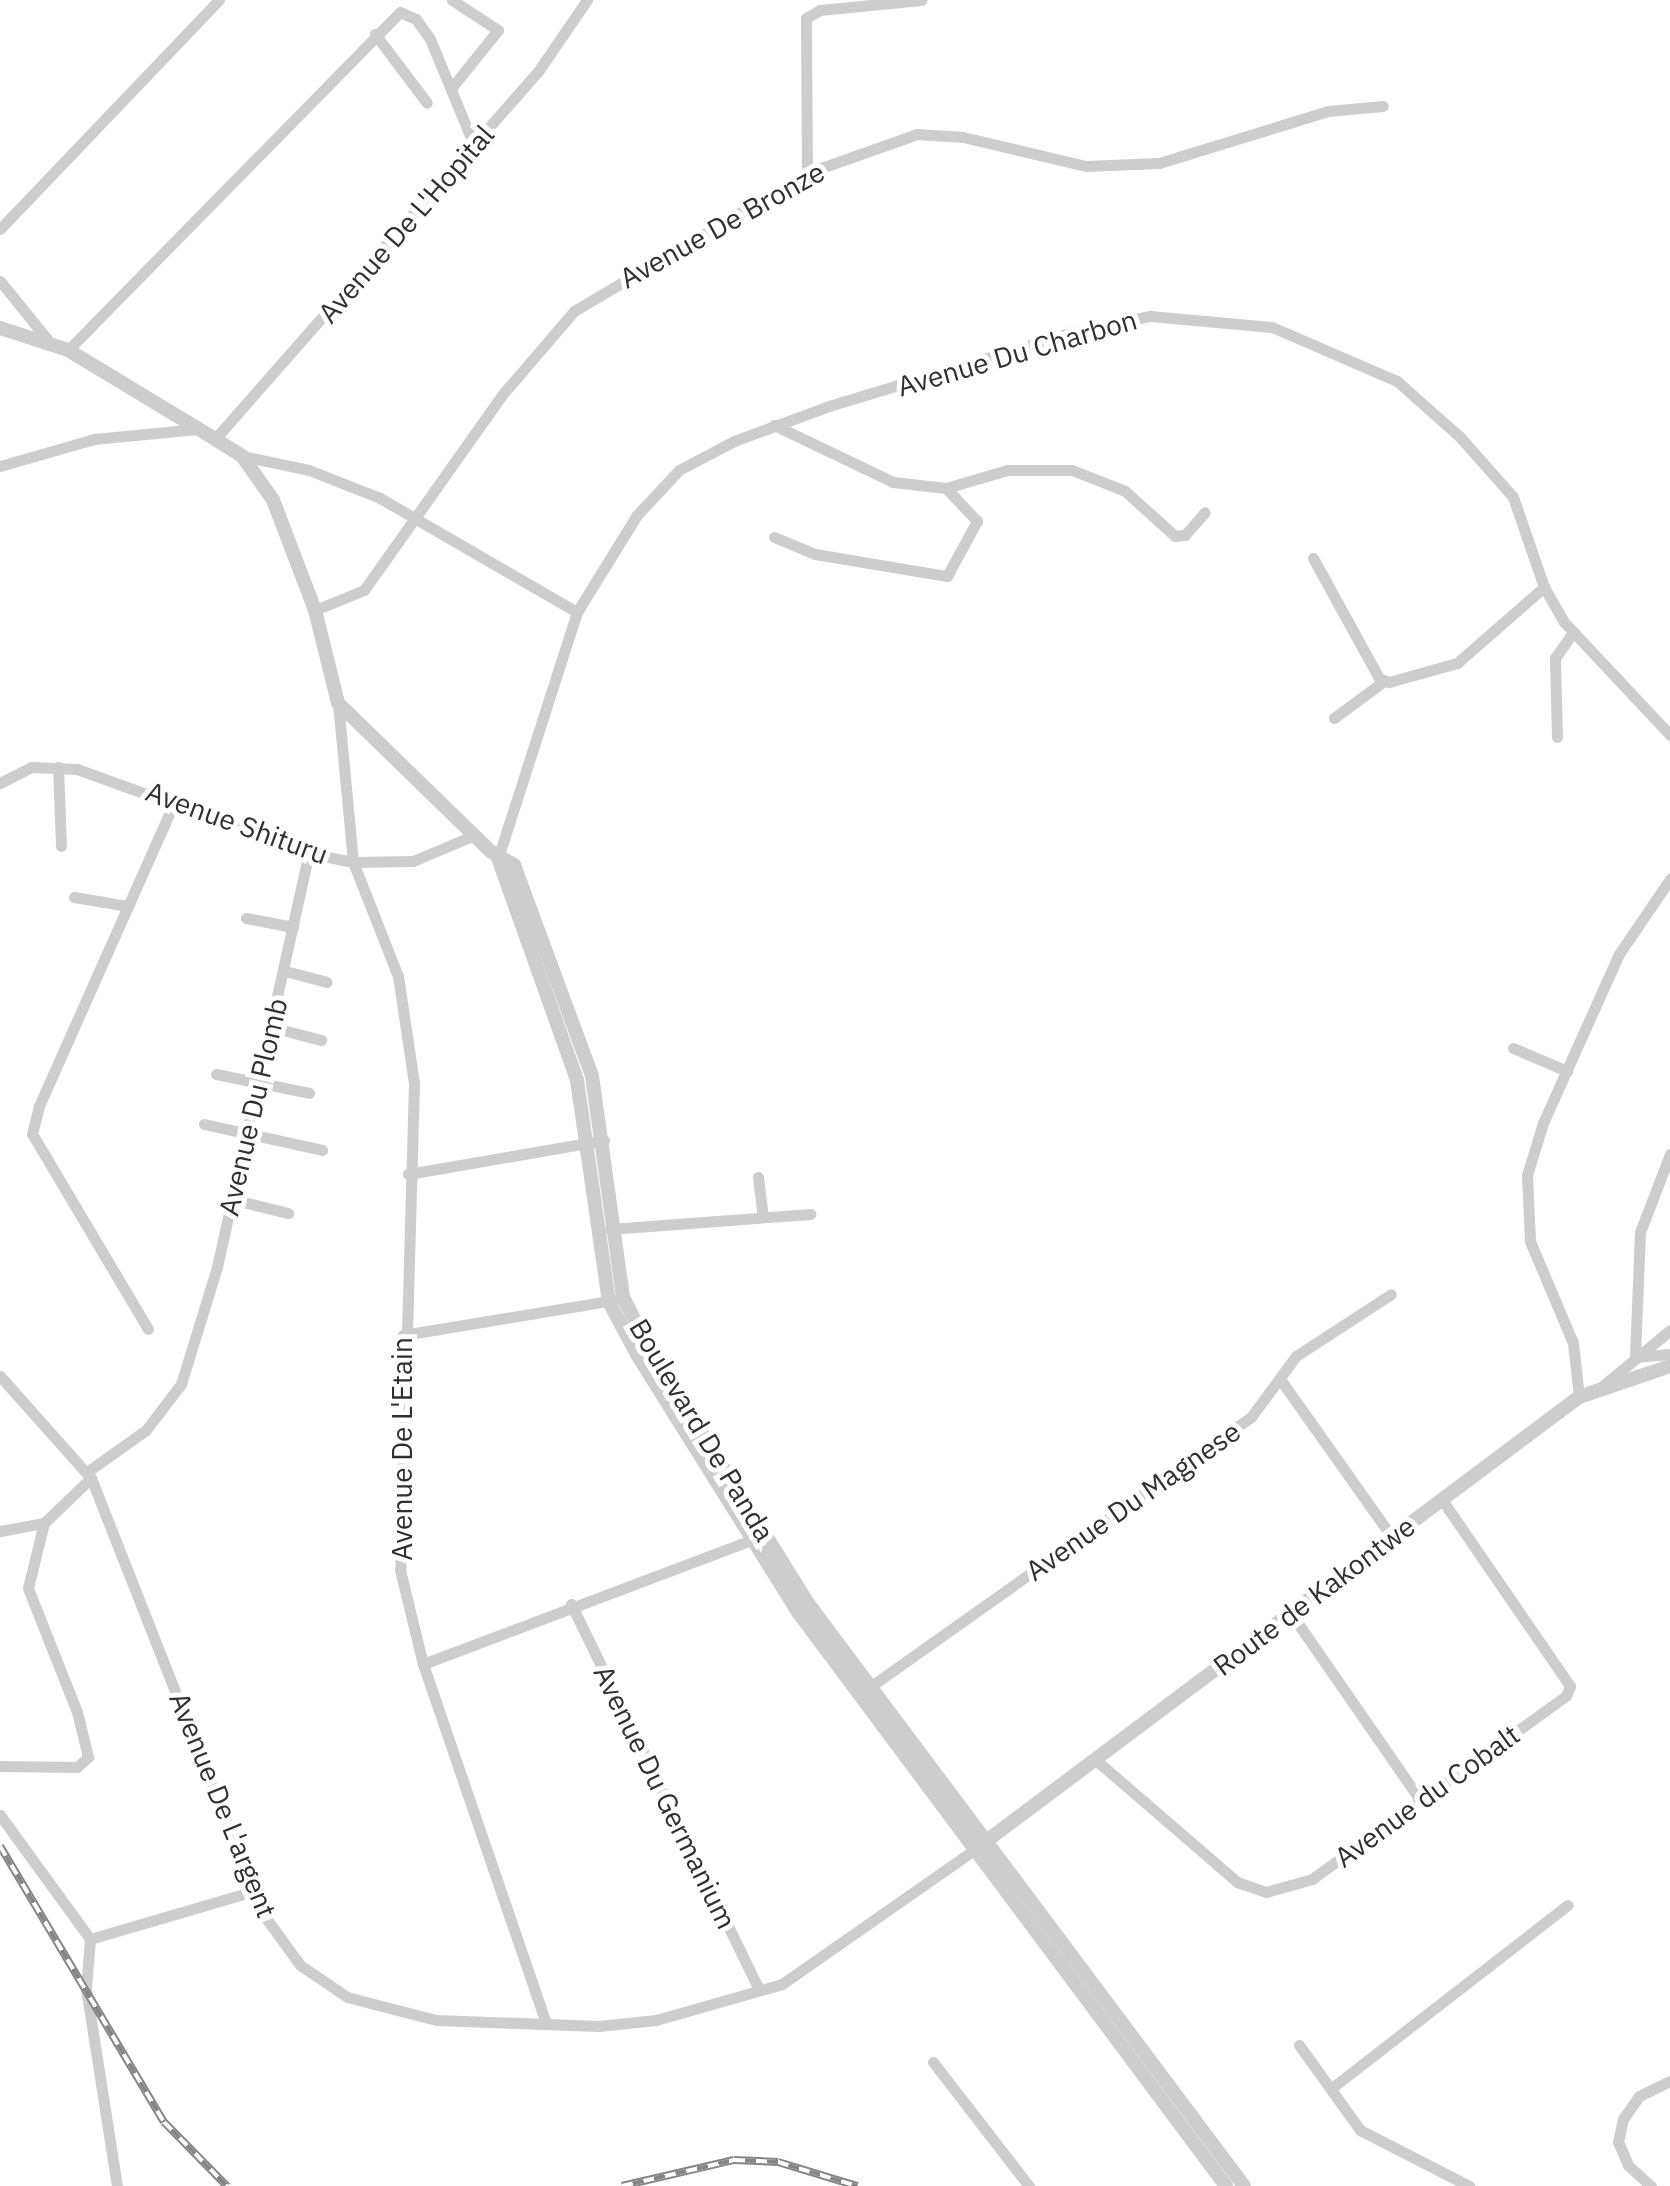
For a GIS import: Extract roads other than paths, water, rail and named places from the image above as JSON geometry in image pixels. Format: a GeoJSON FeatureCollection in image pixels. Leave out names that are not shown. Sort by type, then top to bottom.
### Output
{"type":"FeatureCollection","features":[{"type":"Feature","properties":{"kind":"street"},"geometry":{"type":"LineString","coordinates":[[0,229],[218,0]]}},
{"type":"Feature","properties":{"kind":"street"},"geometry":{"type":"LineString","coordinates":[[452,0],[498,30],[453,86]]}},
{"type":"Feature","properties":{"kind":"street","name":"Avenue De L'Hopital"},"geometry":{"type":"LineString","coordinates":[[215,440],[474,146],[588,0]]}},
{"type":"Feature","properties":{"kind":"street"},"geometry":{"type":"LineString","coordinates":[[807,173],[806,18],[820,10],[922,0]]}},
{"type":"Feature","properties":{"kind":"street"},"geometry":{"type":"LineString","coordinates":[[68,350],[403,6],[421,27],[453,86],[474,146]]}},
{"type":"Feature","properties":{"kind":"street"},"geometry":{"type":"LineString","coordinates":[[376,34],[427,103]]}},
{"type":"Feature","properties":{"kind":"street","name":"Avenue De Bronze"},"geometry":{"type":"LineString","coordinates":[[316,610],[357,597],[502,395],[574,312],[807,173],[917,134],[962,137],[1086,166],[1159,163],[1328,111],[1383,106]]}},
{"type":"Feature","properties":{"kind":"street"},"geometry":{"type":"LineString","coordinates":[[0,281],[47,339]]}},
{"type":"Feature","properties":{"kind":"street","name":"Avenue Du Charbon"},"geometry":{"type":"LineString","coordinates":[[498,858],[578,612],[654,494],[698,457],[774,425],[1114,322],[1184,314],[1272,327],[1396,381],[1460,437],[1514,498],[1544,587],[1573,632],[1670,735]]}},
{"type":"Feature","properties":{"kind":"street"},"geometry":{"type":"LineString","coordinates":[[0,328],[47,339],[68,350],[242,456],[309,470],[416,516],[578,612]]}},
{"type":"Feature","properties":{"kind":"street"},"geometry":{"type":"LineString","coordinates":[[774,425],[862,471],[946,488],[1006,470],[1072,470],[1125,491],[1174,536],[1185,535],[1205,512]]}},
{"type":"Feature","properties":{"kind":"street"},"geometry":{"type":"LineString","coordinates":[[0,466],[94,439],[198,429]]}},
{"type":"Feature","properties":{"kind":"street"},"geometry":{"type":"LineString","coordinates":[[242,456],[274,500],[316,610],[338,703]]}},
{"type":"Feature","properties":{"kind":"street"},"geometry":{"type":"LineString","coordinates":[[774,537],[815,554],[947,576],[977,521],[946,488]]}},
{"type":"Feature","properties":{"kind":"street"},"geometry":{"type":"LineString","coordinates":[[1313,558],[1384,682]]}},
{"type":"Feature","properties":{"kind":"street"},"geometry":{"type":"LineString","coordinates":[[1334,718],[1384,682],[1458,662],[1544,587]]}},
{"type":"Feature","properties":{"kind":"street"},"geometry":{"type":"LineString","coordinates":[[1558,736],[1555,658],[1573,632]]}},
{"type":"Feature","properties":{"kind":"street","name":"Boulevard De Panda"},"geometry":{"type":"LineString","coordinates":[[338,703],[498,858],[514,864],[529,924],[592,1076],[615,1229],[616,1300]]}},
{"type":"Feature","properties":{"kind":"street","name":"Avenue De L'Etain"},"geometry":{"type":"LineString","coordinates":[[338,703],[353,862],[398,976],[410,1029],[414,1083],[403,1334],[400,1570],[423,1664],[546,2024]]}},
{"type":"Feature","properties":{"kind":"street","name":"Avenue Shituru"},"geometry":{"type":"LineString","coordinates":[[0,783],[31,767],[58,767],[174,803],[309,853],[353,862],[414,861],[475,835]]}},
{"type":"Feature","properties":{"kind":"street"},"geometry":{"type":"LineString","coordinates":[[58,767],[61,846]]}},
{"type":"Feature","properties":{"kind":"street"},"geometry":{"type":"LineString","coordinates":[[148,1329],[39,1154],[32,1134],[38,1106],[174,803]]}},
{"type":"Feature","properties":{"kind":"street","name":"Avenue Du Plomb"},"geometry":{"type":"LineString","coordinates":[[44,1523],[89,1475],[146,1430],[175,1396],[190,1358],[231,1199],[309,853]]}},
{"type":"Feature","properties":{"kind":"street"},"geometry":{"type":"LineString","coordinates":[[1579,1397],[1574,1343],[1526,1216],[1532,1150],[1625,942],[1670,880]]}},
{"type":"Feature","properties":{"kind":"street"},"geometry":{"type":"LineString","coordinates":[[74,897],[128,906]]}},
{"type":"Feature","properties":{"kind":"street"},"geometry":{"type":"LineString","coordinates":[[246,918],[293,927]]}},
{"type":"Feature","properties":{"kind":"street"},"geometry":{"type":"LineString","coordinates":[[285,970],[327,982]]}},
{"type":"Feature","properties":{"kind":"street","name":"Boulevard De Panda"},"geometry":{"type":"LineString","coordinates":[[553,986],[588,1142],[595,1228],[616,1300],[758,1538],[977,1848],[1163,2093]]}},
{"type":"Feature","properties":{"kind":"street"},"geometry":{"type":"LineString","coordinates":[[271,1028],[321,1040]]}},
{"type":"Feature","properties":{"kind":"street"},"geometry":{"type":"LineString","coordinates":[[1513,1048],[1567,1071]]}},
{"type":"Feature","properties":{"kind":"street"},"geometry":{"type":"LineString","coordinates":[[216,1074],[260,1078],[310,1093]]}},
{"type":"Feature","properties":{"kind":"street"},"geometry":{"type":"LineString","coordinates":[[204,1124],[322,1150]]}},
{"type":"Feature","properties":{"kind":"street"},"geometry":{"type":"LineString","coordinates":[[408,1174],[604,1140]]}},
{"type":"Feature","properties":{"kind":"street"},"geometry":{"type":"LineString","coordinates":[[1635,1357],[1640,1232],[1670,1154]]}},
{"type":"Feature","properties":{"kind":"street"},"geometry":{"type":"LineString","coordinates":[[758,1176],[763,1215]]}},
{"type":"Feature","properties":{"kind":"street"},"geometry":{"type":"LineString","coordinates":[[231,1199],[288,1213]]}},
{"type":"Feature","properties":{"kind":"street"},"geometry":{"type":"LineString","coordinates":[[595,1228],[810,1214]]}},
{"type":"Feature","properties":{"kind":"street","name":"Avenue Du Magnese"},"geometry":{"type":"LineString","coordinates":[[865,1690],[1251,1417],[1296,1356],[1391,1294]]}},
{"type":"Feature","properties":{"kind":"street"},"geometry":{"type":"LineString","coordinates":[[403,1334],[616,1300]]}},
{"type":"Feature","properties":{"kind":"street"},"geometry":{"type":"LineString","coordinates":[[1600,1388],[1670,1330]]}},
{"type":"Feature","properties":{"kind":"street"},"geometry":{"type":"LineString","coordinates":[[1635,1357],[1670,1354]]}},
{"type":"Feature","properties":{"kind":"street","name":"Route de Kakontwe"},"geometry":{"type":"LineString","coordinates":[[977,1848],[1579,1397],[1670,1366]]}},
{"type":"Feature","properties":{"kind":"street","name":"Avenue De L'argent"},"geometry":{"type":"LineString","coordinates":[[0,1376],[89,1475],[254,1891],[290,1954],[347,1997],[436,2020],[546,2024],[656,2020],[798,1976],[977,1848]]}},
{"type":"Feature","properties":{"kind":"street"},"geometry":{"type":"LineString","coordinates":[[1280,1379],[1392,1538]]}},
{"type":"Feature","properties":{"kind":"street","name":"Avenue du Cobalt"},"geometry":{"type":"LineString","coordinates":[[1097,1761],[1254,1891],[1312,1879],[1566,1696],[1570,1686],[1443,1501]]}},
{"type":"Feature","properties":{"kind":"street"},"geometry":{"type":"LineString","coordinates":[[0,1531],[44,1523],[28,1588],[78,1712],[88,1757],[77,1767],[0,1766]]}},
{"type":"Feature","properties":{"kind":"street"},"geometry":{"type":"LineString","coordinates":[[423,1664],[571,1604],[758,1538]]}},
{"type":"Feature","properties":{"kind":"street","name":"Avenue Du Germanium"},"geometry":{"type":"LineString","coordinates":[[571,1604],[759,1990]]}},
{"type":"Feature","properties":{"kind":"street"},"geometry":{"type":"LineString","coordinates":[[1290,1612],[1420,1800]]}},
{"type":"Feature","properties":{"kind":"street"},"geometry":{"type":"LineString","coordinates":[[0,1815],[90,1939],[86,1988],[116,2186]]}},
{"type":"Feature","properties":{"kind":"street"},"geometry":{"type":"LineString","coordinates":[[90,1939],[254,1891]]}},
{"type":"Feature","properties":{"kind":"street"},"geometry":{"type":"LineString","coordinates":[[1332,2087],[1568,1905]]}},
{"type":"Feature","properties":{"kind":"street"},"geometry":{"type":"LineString","coordinates":[[1300,2045],[1360,2130],[1469,2186]]}},
{"type":"Feature","properties":{"kind":"street"},"geometry":{"type":"LineString","coordinates":[[933,2062],[1029,2186]]}},
{"type":"Feature","properties":{"kind":"street"},"geometry":{"type":"LineString","coordinates":[[1651,2186],[1628,2164],[1618,2142],[1622,2119],[1639,2096],[1670,2081]]}},
{"type":"Feature","properties":{"kind":"street"},"geometry":{"type":"LineString","coordinates":[[1163,2093],[1223,2185]]}},
{"type":"Feature","properties":{"kind":"street"},"geometry":{"type":"LineString","coordinates":[[1163,2093],[1244,2186]]}},
{"type":"Feature","properties":{"kind":"railway"},"geometry":{"type":"LineString","coordinates":[[0,1846],[164,2122],[227,2186]]}},
{"type":"Feature","properties":{"kind":"railway"},"geometry":{"type":"LineString","coordinates":[[622,2186],[734,2160],[778,2162],[857,2186]]}}]}
